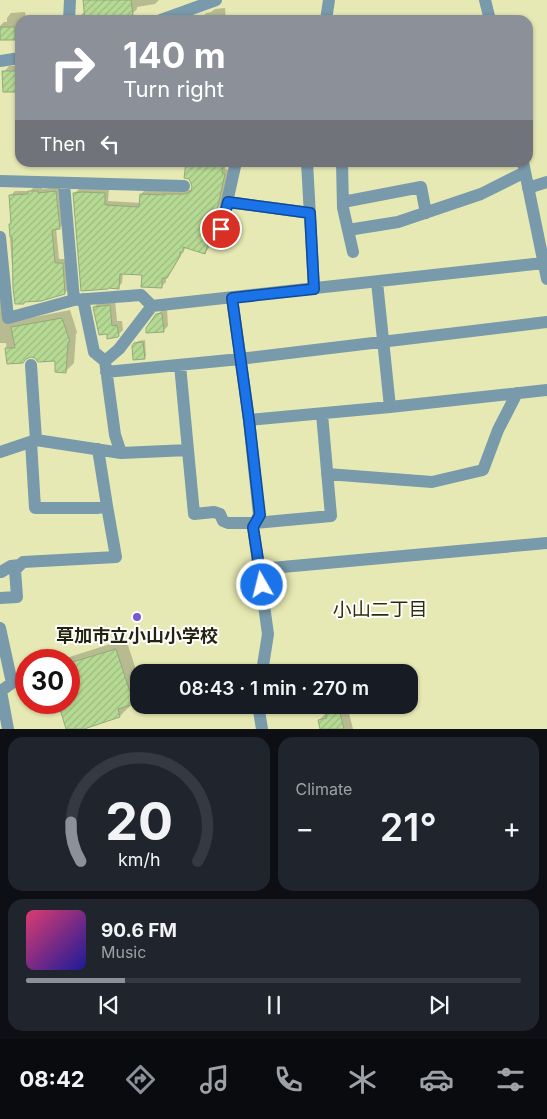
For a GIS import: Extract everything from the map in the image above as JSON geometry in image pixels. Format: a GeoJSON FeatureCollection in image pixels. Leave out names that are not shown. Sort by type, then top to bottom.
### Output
{"type":"FeatureCollection","features":[{"type":"Feature","properties":{"kind":"street"},"geometry":{"type":"LineString","coordinates":[[69,15],[70,0]]}},
{"type":"Feature","properties":{"kind":"street"},"geometry":{"type":"LineString","coordinates":[[175,15],[216,0]]}},
{"type":"Feature","properties":{"kind":"street"},"geometry":{"type":"LineString","coordinates":[[326,15],[328,0]]}},
{"type":"Feature","properties":{"kind":"street"},"geometry":{"type":"LineString","coordinates":[[485,0],[489,15]]}},
{"type":"Feature","properties":{"kind":"street"},"geometry":{"type":"LineString","coordinates":[[0,61],[15,59]]}},
{"type":"Feature","properties":{"kind":"street"},"geometry":{"type":"LineString","coordinates":[[221,229],[235,167]]}},
{"type":"Feature","properties":{"kind":"street"},"geometry":{"type":"LineString","coordinates":[[307,167],[314,289]]}},
{"type":"Feature","properties":{"kind":"street"},"geometry":{"type":"LineString","coordinates":[[342,167],[343,202],[353,252]]}},
{"type":"Feature","properties":{"kind":"street"},"geometry":{"type":"LineString","coordinates":[[348,230],[398,222],[481,194],[524,167],[547,279]]}},
{"type":"Feature","properties":{"kind":"street"},"geometry":{"type":"LineString","coordinates":[[0,181],[184,186]]}},
{"type":"Feature","properties":{"kind":"street"},"geometry":{"type":"LineString","coordinates":[[528,188],[547,182]]}},
{"type":"Feature","properties":{"kind":"street"},"geometry":{"type":"LineString","coordinates":[[64,184],[79,300],[94,352],[106,367],[115,435],[121,453]]}},
{"type":"Feature","properties":{"kind":"street"},"geometry":{"type":"LineString","coordinates":[[343,202],[422,186],[426,213]]}},
{"type":"Feature","properties":{"kind":"street"},"geometry":{"type":"LineString","coordinates":[[228,202],[310,213]]}},
{"type":"Feature","properties":{"kind":"street"},"geometry":{"type":"LineString","coordinates":[[0,237],[8,318],[79,300],[141,295],[152,306]]}},
{"type":"Feature","properties":{"kind":"street"},"geometry":{"type":"LineString","coordinates":[[106,367],[152,306],[543,263]]}},
{"type":"Feature","properties":{"kind":"street"},"geometry":{"type":"LineString","coordinates":[[377,282],[390,407]]}},
{"type":"Feature","properties":{"kind":"street"},"geometry":{"type":"LineString","coordinates":[[232,298],[260,515],[253,527],[268,634],[263,664]]}},
{"type":"Feature","properties":{"kind":"street"},"geometry":{"type":"LineString","coordinates":[[106,367],[180,365],[240,359],[547,322]]}},
{"type":"Feature","properties":{"kind":"street"},"geometry":{"type":"LineString","coordinates":[[31,365],[35,508],[98,508],[107,506]]}},
{"type":"Feature","properties":{"kind":"street"},"geometry":{"type":"LineString","coordinates":[[180,365],[194,514],[214,512],[220,514],[223,521],[228,523],[255,523],[331,516],[322,414]]}},
{"type":"Feature","properties":{"kind":"street"},"geometry":{"type":"LineString","coordinates":[[249,420],[547,390]]}},
{"type":"Feature","properties":{"kind":"street"},"geometry":{"type":"LineString","coordinates":[[327,474],[432,482],[483,470],[498,430],[517,393]]}},
{"type":"Feature","properties":{"kind":"street"},"geometry":{"type":"LineString","coordinates":[[0,452],[33,441],[121,453],[188,450]]}},
{"type":"Feature","properties":{"kind":"street"},"geometry":{"type":"LineString","coordinates":[[0,598],[17,597],[15,570],[23,562],[116,557],[98,449]]}},
{"type":"Feature","properties":{"kind":"street"},"geometry":{"type":"LineString","coordinates":[[260,569],[547,543]]}},
{"type":"Feature","properties":{"kind":"street"},"geometry":{"type":"LineString","coordinates":[[0,567],[20,565]]}},
{"type":"Feature","properties":{"kind":"street"},"geometry":{"type":"LineString","coordinates":[[0,628],[12,683],[1,691],[8,729]]}},
{"type":"Feature","properties":{"kind":"street"},"geometry":{"type":"LineString","coordinates":[[260,714],[262,729]]}},
{"type":"Feature","properties":{"kind":"building"},"geometry":{"type":"Polygon","coordinates":[[[83,0],[131,0],[133,15],[84,15],[83,0]]]}},
{"type":"Feature","properties":{"kind":"building"},"geometry":{"type":"Polygon","coordinates":[[[0,27],[15,27],[15,40],[0,40],[0,27]]]}},
{"type":"Feature","properties":{"kind":"building"},"geometry":{"type":"Polygon","coordinates":[[[2,71],[15,71],[15,92],[3,92],[2,71]]]}},
{"type":"Feature","properties":{"kind":"building"},"geometry":{"type":"Polygon","coordinates":[[[185,167],[223,167],[222,173],[225,174],[217,210],[213,209],[203,238],[209,240],[205,254],[183,247],[183,252],[180,252],[180,256],[167,278],[162,278],[162,288],[141,287],[142,275],[120,274],[119,289],[108,288],[81,291],[73,193],[105,193],[105,205],[139,207],[140,194],[184,194],[191,191],[192,187],[189,179],[184,178],[185,167]]]}},
{"type":"Feature","properties":{"kind":"building"},"geometry":{"type":"Polygon","coordinates":[[[28,191],[38,191],[38,193],[56,191],[60,229],[52,230],[55,263],[63,263],[65,294],[41,301],[15,304],[12,237],[10,237],[9,224],[11,224],[9,195],[28,194],[28,191]]]}},
{"type":"Feature","properties":{"kind":"building"},"geometry":{"type":"Polygon","coordinates":[[[110,305],[112,326],[117,325],[119,336],[107,339],[107,334],[99,335],[93,307],[110,305]]]}},
{"type":"Feature","properties":{"kind":"building"},"geometry":{"type":"Polygon","coordinates":[[[162,313],[164,332],[146,333],[146,328],[156,314],[162,313]]]}},
{"type":"Feature","properties":{"kind":"building"},"geometry":{"type":"Polygon","coordinates":[[[62,318],[70,342],[68,342],[66,373],[55,372],[55,361],[38,362],[35,358],[31,357],[23,363],[7,364],[5,348],[15,348],[11,327],[62,318]]]}},
{"type":"Feature","properties":{"kind":"building"},"geometry":{"type":"Polygon","coordinates":[[[143,342],[145,359],[133,360],[132,346],[134,343],[143,342]]]}},
{"type":"Feature","properties":{"kind":"building"},"geometry":{"type":"Polygon","coordinates":[[[116,649],[130,692],[130,705],[118,709],[120,717],[84,729],[66,729],[62,714],[80,714],[80,660],[116,649]]]}},
{"type":"Feature","properties":{"kind":"building"},"geometry":{"type":"Polygon","coordinates":[[[326,714],[340,714],[344,729],[320,729],[318,720],[327,718],[326,714]]]}},
{"type":"Feature","properties":{"kind":"place","name":"草加市立小山小学校"},"geometry":{"type":"Point","coordinates":[137,617]}},
{"type":"Feature","properties":{"kind":"district","name":"小山二丁目"},"geometry":{"type":"Point","coordinates":[380,609]}},
{"type":"Feature","properties":{"kind":"route"},"geometry":{"type":"LineString","coordinates":[[221,229],[228,202],[310,213],[314,289],[232,298],[260,515],[253,527],[262,585]]}}]}
